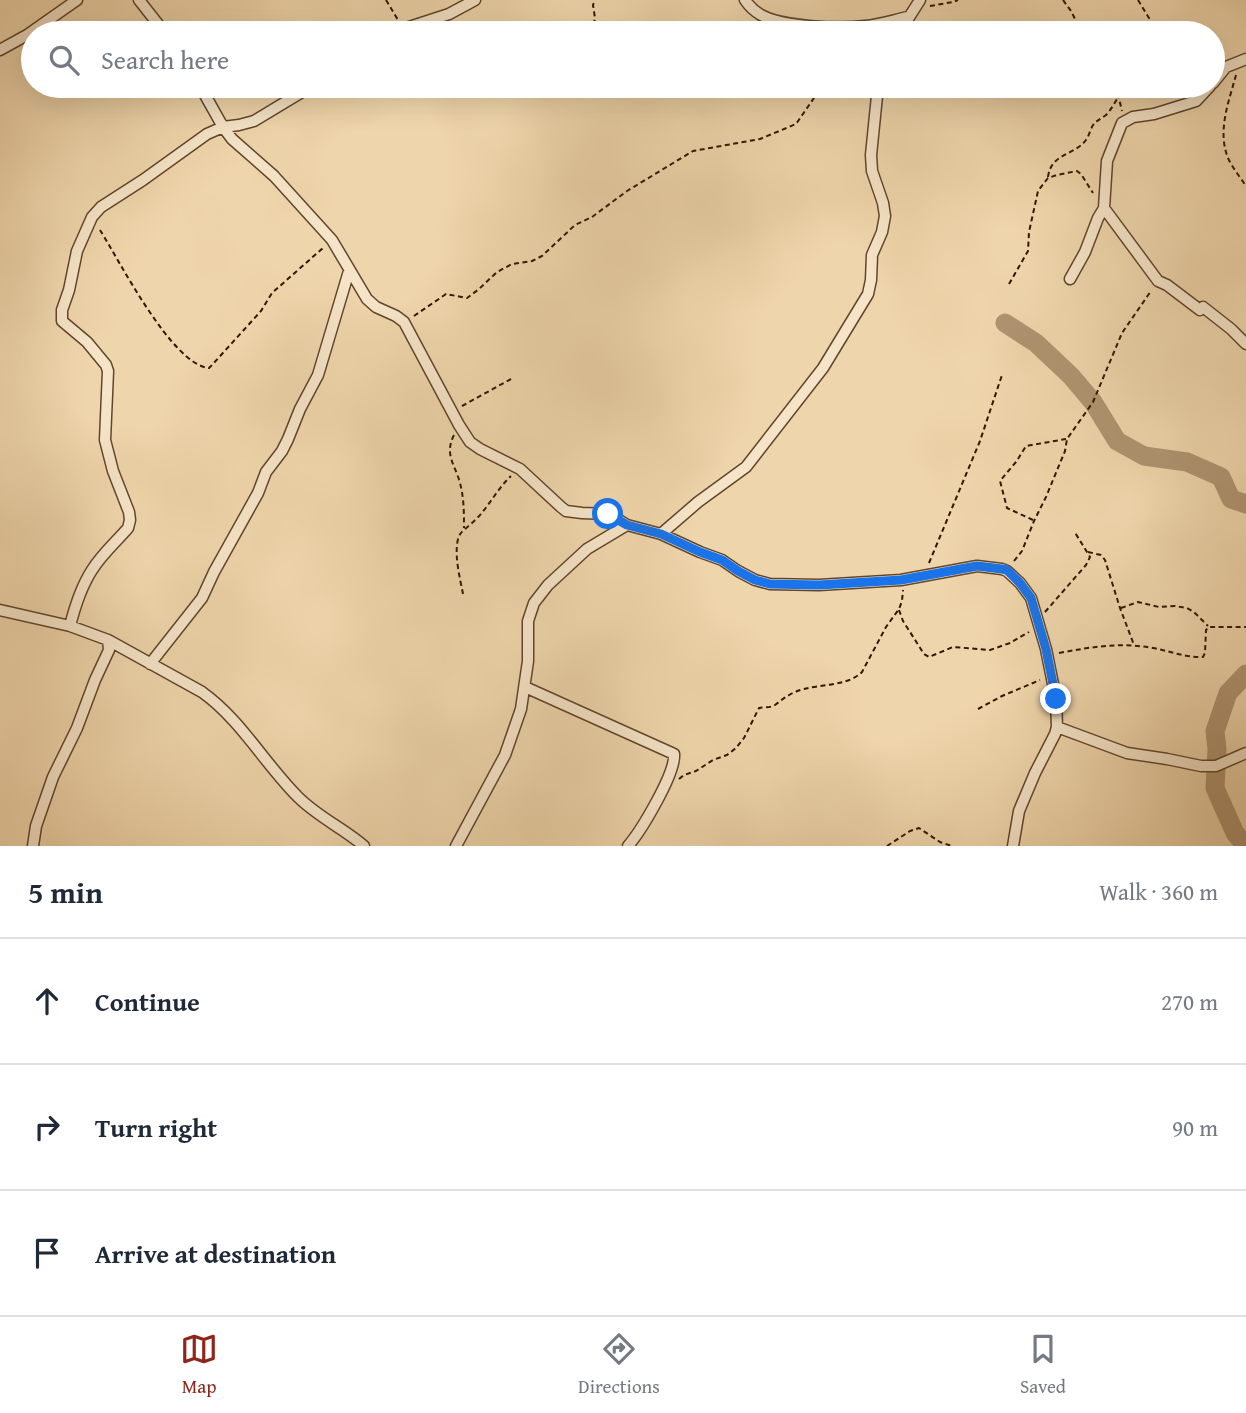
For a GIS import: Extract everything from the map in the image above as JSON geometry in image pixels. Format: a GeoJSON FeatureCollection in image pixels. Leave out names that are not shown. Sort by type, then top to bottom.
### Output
{"type":"FeatureCollection","features":[{"type":"Feature","properties":{"kind":"street"},"geometry":{"type":"LineString","coordinates":[[47,21],[78,0]]}},
{"type":"Feature","properties":{"kind":"street"},"geometry":{"type":"LineString","coordinates":[[139,0],[156,21]]}},
{"type":"Feature","properties":{"kind":"street"},"geometry":{"type":"LineString","coordinates":[[429,21],[475,0]]}},
{"type":"Feature","properties":{"kind":"street"},"geometry":{"type":"LineString","coordinates":[[745,0],[749,7],[762,16],[779,21]]}},
{"type":"Feature","properties":{"kind":"street"},"geometry":{"type":"LineString","coordinates":[[906,21],[920,0]]}},
{"type":"Feature","properties":{"kind":"street"},"geometry":{"type":"LineString","coordinates":[[889,21],[908,17]]}},
{"type":"Feature","properties":{"kind":"street"},"geometry":{"type":"LineString","coordinates":[[0,50],[21,38]]}},
{"type":"Feature","properties":{"kind":"street"},"geometry":{"type":"LineString","coordinates":[[1225,68],[1243,60]]}},
{"type":"Feature","properties":{"kind":"street"},"geometry":{"type":"LineString","coordinates":[[207,98],[232,139],[274,176],[332,240],[366,299],[404,322],[470,442],[520,469],[566,511],[608,514],[627,525],[661,534],[722,560],[755,580],[770,584],[819,585],[896,580],[977,566],[1007,570],[1031,598],[1056,699],[1057,727],[1019,811],[1013,846]]}},
{"type":"Feature","properties":{"kind":"street"},"geometry":{"type":"LineString","coordinates":[[70,626],[78,597],[93,567],[128,528],[130,520],[105,440],[108,371],[102,359],[62,321],[61,316],[77,251],[92,217],[110,200],[207,134],[223,127],[254,121],[292,98]]}},
{"type":"Feature","properties":{"kind":"street"},"geometry":{"type":"LineString","coordinates":[[661,534],[698,502],[746,467],[823,368],[868,294],[872,280],[872,256],[885,216],[872,171],[877,98]]}},
{"type":"Feature","properties":{"kind":"street"},"geometry":{"type":"LineString","coordinates":[[1070,279],[1104,208],[1107,161],[1122,123],[1133,117],[1154,114],[1199,98]]}},
{"type":"Feature","properties":{"kind":"street"},"geometry":{"type":"LineString","coordinates":[[1104,208],[1158,281],[1200,310],[1203,307],[1246,344]]}},
{"type":"Feature","properties":{"kind":"street"},"geometry":{"type":"LineString","coordinates":[[150,664],[202,598],[258,493],[266,472],[282,451],[318,375],[349,271]]}},
{"type":"Feature","properties":{"kind":"street"},"geometry":{"type":"LineString","coordinates":[[456,846],[505,755],[521,709],[528,661],[528,621],[534,603],[548,585],[587,549],[627,525]]}},
{"type":"Feature","properties":{"kind":"street"},"geometry":{"type":"LineString","coordinates":[[0,610],[70,626],[108,640],[185,681],[215,701],[234,719],[271,769],[298,797],[364,846]]}},
{"type":"Feature","properties":{"kind":"street"},"geometry":{"type":"LineString","coordinates":[[33,846],[36,826],[53,777],[77,728],[109,650],[108,640]]}},
{"type":"Feature","properties":{"kind":"street"},"geometry":{"type":"LineString","coordinates":[[525,687],[672,752],[676,757],[662,792],[628,846]]}},
{"type":"Feature","properties":{"kind":"street"},"geometry":{"type":"LineString","coordinates":[[1057,727],[1127,753],[1201,766],[1216,766],[1246,753]]}},
{"type":"Feature","properties":{"kind":"path"},"geometry":{"type":"LineString","coordinates":[[386,0],[395,21]]}},
{"type":"Feature","properties":{"kind":"path"},"geometry":{"type":"LineString","coordinates":[[594,21],[595,0]]}},
{"type":"Feature","properties":{"kind":"path"},"geometry":{"type":"LineString","coordinates":[[908,17],[922,7],[958,0]]}},
{"type":"Feature","properties":{"kind":"path"},"geometry":{"type":"LineString","coordinates":[[1063,0],[1076,21]]}},
{"type":"Feature","properties":{"kind":"path"},"geometry":{"type":"LineString","coordinates":[[1138,0],[1151,21]]}},
{"type":"Feature","properties":{"kind":"path"},"geometry":{"type":"LineString","coordinates":[[1243,60],[1228,103],[1224,142],[1228,158],[1246,186]]}},
{"type":"Feature","properties":{"kind":"path"},"geometry":{"type":"LineString","coordinates":[[404,322],[446,294],[467,298],[497,272],[512,264],[542,256],[575,225],[592,217],[627,191],[692,151],[760,139],[796,124],[814,98]]}},
{"type":"Feature","properties":{"kind":"path"},"geometry":{"type":"LineString","coordinates":[[1048,178],[1053,163],[1087,139],[1091,128],[1097,120],[1106,115],[1118,98]]}},
{"type":"Feature","properties":{"kind":"path"},"geometry":{"type":"LineString","coordinates":[[1119,98],[1122,123]]}},
{"type":"Feature","properties":{"kind":"path"},"geometry":{"type":"LineString","coordinates":[[1009,284],[1028,251],[1036,197],[1048,178],[1077,172],[1085,179],[1104,208]]}},
{"type":"Feature","properties":{"kind":"path"},"geometry":{"type":"LineString","coordinates":[[92,217],[165,335],[204,368],[209,368],[244,331],[272,293],[332,240]]}},
{"type":"Feature","properties":{"kind":"path"},"geometry":{"type":"LineString","coordinates":[[1002,569],[1017,560],[1022,551],[1068,439],[1093,402],[1122,333],[1158,281]]}},
{"type":"Feature","properties":{"kind":"path"},"geometry":{"type":"LineString","coordinates":[[923,577],[976,450],[1002,375]]}},
{"type":"Feature","properties":{"kind":"path"},"geometry":{"type":"LineString","coordinates":[[452,412],[511,379]]}},
{"type":"Feature","properties":{"kind":"path"},"geometry":{"type":"LineString","coordinates":[[459,425],[450,442],[449,452],[461,484],[464,530]]}},
{"type":"Feature","properties":{"kind":"path"},"geometry":{"type":"LineString","coordinates":[[1034,521],[1007,508],[1000,481],[1026,446],[1068,439]]}},
{"type":"Feature","properties":{"kind":"path"},"geometry":{"type":"LineString","coordinates":[[463,594],[459,538],[480,515],[501,485],[520,469]]}},
{"type":"Feature","properties":{"kind":"path"},"geometry":{"type":"LineString","coordinates":[[899,609],[903,621],[924,654],[929,657],[953,647],[990,650],[1010,643],[1038,623],[1086,565],[1090,557],[1074,531]]}},
{"type":"Feature","properties":{"kind":"path"},"geometry":{"type":"LineString","coordinates":[[1088,552],[1101,555],[1105,560],[1134,646]]}},
{"type":"Feature","properties":{"kind":"path"},"geometry":{"type":"LineString","coordinates":[[662,792],[684,775],[736,748],[759,708],[772,706],[804,689],[858,676],[899,609],[903,592],[896,580]]}},
{"type":"Feature","properties":{"kind":"path"},"geometry":{"type":"LineString","coordinates":[[1120,608],[1138,602],[1159,607],[1175,606],[1194,612],[1209,627],[1246,626]]}},
{"type":"Feature","properties":{"kind":"path"},"geometry":{"type":"LineString","coordinates":[[1047,656],[1098,646],[1134,646],[1191,658],[1203,657],[1206,630],[1209,627]]}},
{"type":"Feature","properties":{"kind":"path"},"geometry":{"type":"LineString","coordinates":[[978,709],[1002,695],[1051,676]]}},
{"type":"Feature","properties":{"kind":"path"},"geometry":{"type":"LineString","coordinates":[[887,846],[919,828],[940,842],[952,846]]}},
{"type":"Feature","properties":{"kind":"waterway"},"geometry":{"type":"LineString","coordinates":[[1005,323],[1036,343],[1071,376],[1093,402],[1117,441],[1144,456],[1187,462],[1221,477],[1231,499],[1246,504]]}},
{"type":"Feature","properties":{"kind":"waterway"},"geometry":{"type":"LineString","coordinates":[[1246,674],[1228,693],[1215,731],[1215,788],[1235,833],[1246,846]]}},
{"type":"Feature","properties":{"kind":"route"},"geometry":{"type":"LineString","coordinates":[[608,514],[627,525],[661,534],[722,560],[755,580],[770,584],[819,585],[901,580],[977,566],[1007,570],[1031,598],[1046,649],[1056,699]]}}]}
